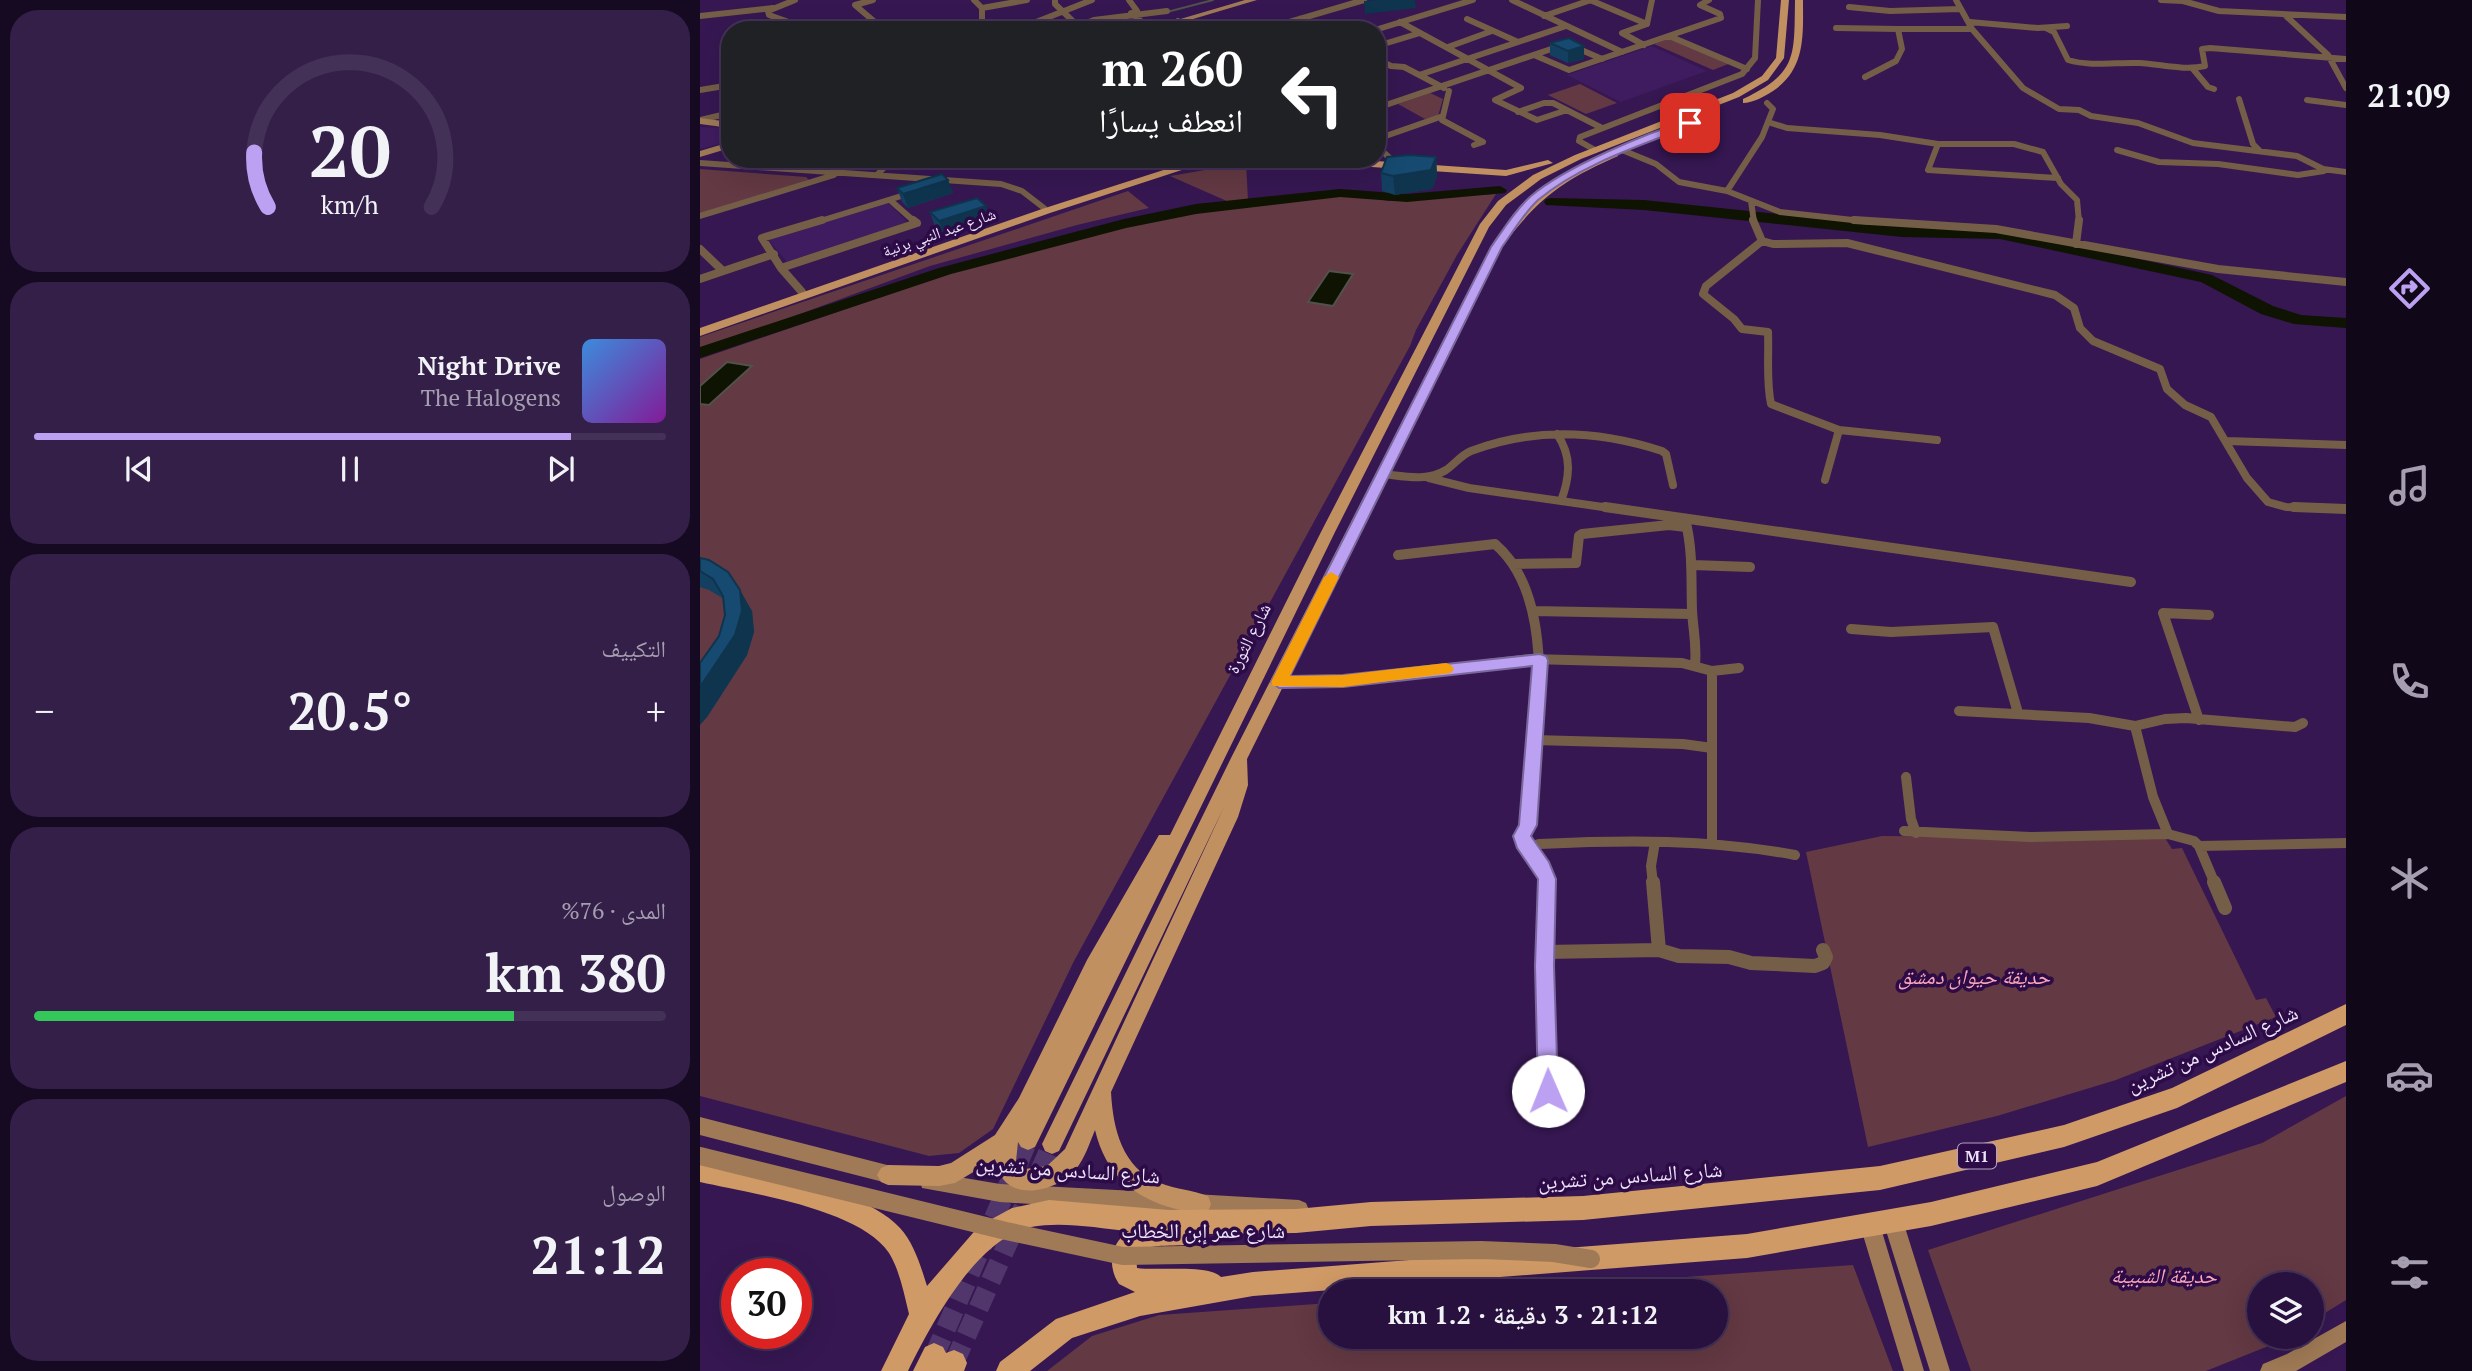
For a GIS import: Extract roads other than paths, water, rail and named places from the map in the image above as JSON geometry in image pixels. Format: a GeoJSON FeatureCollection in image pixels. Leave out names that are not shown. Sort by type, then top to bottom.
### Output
{"type":"FeatureCollection","features":[{"type":"Feature","properties":{"kind":"highway","name":"شارع السادس من تشرين"},"geometry":{"type":"LineString","coordinates":[[1371,1214],[1583,1208],[1880,1178],[2064,1136],[2177,1097],[2346,1014]]}},
{"type":"Feature","properties":{"kind":"highway"},"geometry":{"type":"LineString","coordinates":[[1009,1371],[1065,1328],[1140,1303],[1253,1284],[1747,1246],[1882,1223],[2097,1174],[2346,1071]]}},
{"type":"Feature","properties":{"kind":"highway"},"geometry":{"type":"LineString","coordinates":[[700,1170],[853,1210],[876,1222],[892,1237],[909,1265],[922,1315]]}},
{"type":"Feature","properties":{"kind":"highway"},"geometry":{"type":"LineString","coordinates":[[894,1371],[922,1315],[944,1281],[988,1235],[1012,1220],[1049,1213],[1169,1222],[1296,1221],[1371,1214]]}},
{"type":"Feature","properties":{"kind":"highway"},"geometry":{"type":"LineString","coordinates":[[1253,1284],[1140,1281],[1128,1276],[1123,1269],[1123,1256],[1128,1246],[1137,1238],[1148,1235],[1247,1231],[1296,1221]]}},
{"type":"Feature","properties":{"kind":"main road"},"geometry":{"type":"LineString","coordinates":[[1170,21],[1240,0]]}},
{"type":"Feature","properties":{"kind":"main road"},"geometry":{"type":"LineString","coordinates":[[1178,21],[1253,0]]}},
{"type":"Feature","properties":{"kind":"main road"},"geometry":{"type":"LineString","coordinates":[[1529,179],[1736,95],[1765,78],[1780,58],[1784,0]]}},
{"type":"Feature","properties":{"kind":"main road"},"geometry":{"type":"LineString","coordinates":[[1496,247],[1533,200],[1552,185],[1622,150],[1754,97],[1786,77],[1795,65],[1798,54],[1799,0]]}},
{"type":"Feature","properties":{"kind":"main road"},"geometry":{"type":"LineString","coordinates":[[700,121],[721,118]]}},
{"type":"Feature","properties":{"kind":"main road"},"geometry":{"type":"LineString","coordinates":[[700,121],[721,124]]}},
{"type":"Feature","properties":{"kind":"main road"},"geometry":{"type":"LineString","coordinates":[[1386,163],[1529,179],[1559,172],[1656,136]]}},
{"type":"Feature","properties":{"kind":"main road"},"geometry":{"type":"LineString","coordinates":[[700,153],[721,147]]}},
{"type":"Feature","properties":{"kind":"main road"},"geometry":{"type":"LineString","coordinates":[[1386,168],[1503,175],[1578,157]]}},
{"type":"Feature","properties":{"kind":"main road","name":"شارع عبد النبي برنية"},"geometry":{"type":"LineString","coordinates":[[700,325],[1163,168]]}},
{"type":"Feature","properties":{"kind":"main road","name":"شارع عبد النبي برنية"},"geometry":{"type":"LineString","coordinates":[[700,332],[1046,211],[1181,168]]}},
{"type":"Feature","properties":{"kind":"main road"},"geometry":{"type":"LineString","coordinates":[[1503,175],[1512,185],[1512,196]]}},
{"type":"Feature","properties":{"kind":"main road"},"geometry":{"type":"LineString","coordinates":[[1052,1144],[1239,758],[1496,247],[1507,218],[1527,193],[1529,179]]}},
{"type":"Feature","properties":{"kind":"main road","name":"شارع الثورة"},"geometry":{"type":"LineString","coordinates":[[1020,1135],[1114,929],[1175,819],[1222,745],[1484,226],[1529,179]]}},
{"type":"Feature","properties":{"kind":"main road"},"geometry":{"type":"LineString","coordinates":[[1020,1135],[1006,1150],[1005,1161],[1009,1170],[1019,1178],[1031,1181],[1046,1178],[1070,1161],[1229,817],[1240,785],[1239,758]]}},
{"type":"Feature","properties":{"kind":"main road"},"geometry":{"type":"LineString","coordinates":[[1101,1092],[1101,1118],[1107,1141],[1122,1167],[1152,1191],[1200,1205]]}},
{"type":"Feature","properties":{"kind":"main road"},"geometry":{"type":"LineString","coordinates":[[700,1126],[888,1175],[939,1176],[955,1173],[1020,1135]]}},
{"type":"Feature","properties":{"kind":"main road","name":"شارع عمر إبن الخطاب"},"geometry":{"type":"LineString","coordinates":[[700,1156],[1006,1231],[1123,1256],[1480,1250],[1554,1253],[1591,1259]]}},
{"type":"Feature","properties":{"kind":"main road","name":"شارع السادس من تشرين"},"geometry":{"type":"LineString","coordinates":[[888,1175],[1000,1193],[1371,1214]]}},
{"type":"Feature","properties":{"kind":"main road"},"geometry":{"type":"LineString","coordinates":[[1882,1223],[1914,1371]]}},
{"type":"Feature","properties":{"kind":"main road"},"geometry":{"type":"LineString","coordinates":[[1882,1223],[1940,1371]]}},
{"type":"Feature","properties":{"kind":"main road"},"geometry":{"type":"LineString","coordinates":[[2270,1371],[2294,1366],[2346,1331]]}},
{"type":"Feature","properties":{"kind":"street"},"geometry":{"type":"LineString","coordinates":[[782,21],[769,15],[768,11],[794,0]]}},
{"type":"Feature","properties":{"kind":"street"},"geometry":{"type":"LineString","coordinates":[[873,0],[855,5],[874,21]]}},
{"type":"Feature","properties":{"kind":"street"},"geometry":{"type":"LineString","coordinates":[[974,0],[982,8],[982,21]]}},
{"type":"Feature","properties":{"kind":"street"},"geometry":{"type":"LineString","coordinates":[[982,8],[1027,0]]}},
{"type":"Feature","properties":{"kind":"street"},"geometry":{"type":"LineString","coordinates":[[1055,0],[1073,21]]}},
{"type":"Feature","properties":{"kind":"street"},"geometry":{"type":"LineString","coordinates":[[1038,21],[1091,0]]}},
{"type":"Feature","properties":{"kind":"street"},"geometry":{"type":"LineString","coordinates":[[1129,0],[1137,10],[1132,15]]}},
{"type":"Feature","properties":{"kind":"street"},"geometry":{"type":"LineString","coordinates":[[1293,21],[1364,0]]}},
{"type":"Feature","properties":{"kind":"street"},"geometry":{"type":"LineString","coordinates":[[1386,26],[1473,0]]}},
{"type":"Feature","properties":{"kind":"street"},"geometry":{"type":"LineString","coordinates":[[1512,0],[1622,52]]}},
{"type":"Feature","properties":{"kind":"street"},"geometry":{"type":"LineString","coordinates":[[1544,16],[1590,0],[1647,24]]}},
{"type":"Feature","properties":{"kind":"street"},"geometry":{"type":"LineString","coordinates":[[1647,24],[1652,0]]}},
{"type":"Feature","properties":{"kind":"street"},"geometry":{"type":"LineString","coordinates":[[1534,55],[1566,70],[1602,59],[1721,18],[1700,5],[1709,0]]}},
{"type":"Feature","properties":{"kind":"street"},"geometry":{"type":"LineString","coordinates":[[1595,150],[1578,139],[1736,78],[1747,69],[1755,58],[1758,0]]}},
{"type":"Feature","properties":{"kind":"street"},"geometry":{"type":"LineString","coordinates":[[1956,0],[1971,26],[2023,88],[2059,109],[2079,110],[2091,116],[2138,123],[2193,143],[2297,156],[2323,169],[2346,172]]}},
{"type":"Feature","properties":{"kind":"street"},"geometry":{"type":"LineString","coordinates":[[2161,0],[2192,2],[2211,10],[2346,17]]}},
{"type":"Feature","properties":{"kind":"street"},"geometry":{"type":"LineString","coordinates":[[1849,7],[1890,12],[1960,9]]}},
{"type":"Feature","properties":{"kind":"street"},"geometry":{"type":"LineString","coordinates":[[700,16],[745,8],[773,8]]}},
{"type":"Feature","properties":{"kind":"street"},"geometry":{"type":"LineString","coordinates":[[1092,21],[1167,11]]}},
{"type":"Feature","properties":{"kind":"street"},"geometry":{"type":"LineString","coordinates":[[1132,15],[1139,21]]}},
{"type":"Feature","properties":{"kind":"street"},"geometry":{"type":"LineString","coordinates":[[2285,15],[2298,30],[2316,41],[2330,57],[2346,88]]}},
{"type":"Feature","properties":{"kind":"street"},"geometry":{"type":"LineString","coordinates":[[1300,19],[1304,21]]}},
{"type":"Feature","properties":{"kind":"street"},"geometry":{"type":"LineString","coordinates":[[1467,19],[1518,42]]}},
{"type":"Feature","properties":{"kind":"street"},"geometry":{"type":"LineString","coordinates":[[1400,22],[1521,88],[1495,100],[1537,120],[1567,110]]}},
{"type":"Feature","properties":{"kind":"street"},"geometry":{"type":"LineString","coordinates":[[1644,45],[1622,33],[1647,24]]}},
{"type":"Feature","properties":{"kind":"street"},"geometry":{"type":"LineString","coordinates":[[1419,75],[1566,26]]}},
{"type":"Feature","properties":{"kind":"street"},"geometry":{"type":"LineString","coordinates":[[1836,28],[2067,26]]}},
{"type":"Feature","properties":{"kind":"street"},"geometry":{"type":"LineString","coordinates":[[2046,28],[2054,32],[2068,60],[2073,62],[2140,63],[2193,69],[2205,66],[2202,49],[2346,59]]}},
{"type":"Feature","properties":{"kind":"street"},"geometry":{"type":"LineString","coordinates":[[1865,77],[1884,70],[1900,58],[1904,45],[1898,29]]}},
{"type":"Feature","properties":{"kind":"street"},"geometry":{"type":"LineString","coordinates":[[1448,47],[1492,31]]}},
{"type":"Feature","properties":{"kind":"street"},"geometry":{"type":"LineString","coordinates":[[1386,43],[1420,33]]}},
{"type":"Feature","properties":{"kind":"street"},"geometry":{"type":"LineString","coordinates":[[1669,36],[1747,69]]}},
{"type":"Feature","properties":{"kind":"street"},"geometry":{"type":"LineString","coordinates":[[1386,105],[1567,45],[1602,59]]}},
{"type":"Feature","properties":{"kind":"street"},"geometry":{"type":"LineString","coordinates":[[1386,64],[1404,67],[1449,91],[1499,75]]}},
{"type":"Feature","properties":{"kind":"street"},"geometry":{"type":"LineString","coordinates":[[2193,69],[2208,87],[2214,89]]}},
{"type":"Feature","properties":{"kind":"street"},"geometry":{"type":"LineString","coordinates":[[700,79],[702,90],[721,87]]}},
{"type":"Feature","properties":{"kind":"street"},"geometry":{"type":"LineString","coordinates":[[1449,91],[1442,120],[1483,142],[1474,145]]}},
{"type":"Feature","properties":{"kind":"street"},"geometry":{"type":"LineString","coordinates":[[2239,99],[2253,144],[2260,151]]}},
{"type":"Feature","properties":{"kind":"street"},"geometry":{"type":"LineString","coordinates":[[2306,100],[2346,105]]}},
{"type":"Feature","properties":{"kind":"street"},"geometry":{"type":"LineString","coordinates":[[1518,112],[1548,102],[1602,128]]}},
{"type":"Feature","properties":{"kind":"street"},"geometry":{"type":"LineString","coordinates":[[1727,191],[1771,122],[1773,109],[1768,103]]}},
{"type":"Feature","properties":{"kind":"street"},"geometry":{"type":"LineString","coordinates":[[1386,136],[1443,116]]}},
{"type":"Feature","properties":{"kind":"street"},"geometry":{"type":"LineString","coordinates":[[1771,122],[1787,128],[1880,135],[1938,144],[2014,144],[2033,149],[2046,155],[2058,178],[2077,200],[2079,222],[2076,244]]}},
{"type":"Feature","properties":{"kind":"street"},"geometry":{"type":"LineString","coordinates":[[1938,144],[1928,170],[1979,176],[2058,178]]}},
{"type":"Feature","properties":{"kind":"street"},"geometry":{"type":"LineString","coordinates":[[1622,150],[1656,164],[1678,182],[1727,191],[1780,212],[1885,223],[1996,229],[2239,272],[2346,282]]}},
{"type":"Feature","properties":{"kind":"street"},"geometry":{"type":"LineString","coordinates":[[2117,150],[2159,162],[2218,164],[2286,174],[2309,175],[2324,172],[2323,169]]}},
{"type":"Feature","properties":{"kind":"street"},"geometry":{"type":"LineString","coordinates":[[1386,155],[1396,164]]}},
{"type":"Feature","properties":{"kind":"street"},"geometry":{"type":"LineString","coordinates":[[700,163],[721,164]]}},
{"type":"Feature","properties":{"kind":"street"},"geometry":{"type":"LineString","coordinates":[[771,168],[1001,184],[1022,191],[1044,208]]}},
{"type":"Feature","properties":{"kind":"street"},"geometry":{"type":"LineString","coordinates":[[877,175],[884,168]]}},
{"type":"Feature","properties":{"kind":"street"},"geometry":{"type":"LineString","coordinates":[[700,216],[842,173]]}},
{"type":"Feature","properties":{"kind":"street"},"geometry":{"type":"LineString","coordinates":[[928,188],[954,180]]}},
{"type":"Feature","properties":{"kind":"street"},"geometry":{"type":"LineString","coordinates":[[802,292],[762,238],[915,192]]}},
{"type":"Feature","properties":{"kind":"street"},"geometry":{"type":"LineString","coordinates":[[782,268],[917,223],[890,200]]}},
{"type":"Feature","properties":{"kind":"street"},"geometry":{"type":"LineString","coordinates":[[1751,201],[1752,215],[1762,241]]}},
{"type":"Feature","properties":{"kind":"street"},"geometry":{"type":"LineString","coordinates":[[1762,241],[1703,290],[1704,297],[1736,320],[1742,329],[1768,332],[1770,371],[1767,384],[1771,404],[1839,430],[1937,440]]}},
{"type":"Feature","properties":{"kind":"street"},"geometry":{"type":"LineString","coordinates":[[1762,241],[1775,245],[1826,241],[1891,251],[2055,295],[2074,307],[2080,328],[2093,341],[2160,369],[2167,389],[2185,405],[2211,417],[2247,478],[2268,502],[2286,507],[2346,509]]}},
{"type":"Feature","properties":{"kind":"street"},"geometry":{"type":"LineString","coordinates":[[700,249],[723,271]]}},
{"type":"Feature","properties":{"kind":"street"},"geometry":{"type":"LineString","coordinates":[[700,279],[774,254]]}},
{"type":"Feature","properties":{"kind":"street"},"geometry":{"type":"LineString","coordinates":[[1825,480],[1839,430]]}},
{"type":"Feature","properties":{"kind":"street"},"geometry":{"type":"LineString","coordinates":[[1429,478],[1477,449],[1537,435],[1557,434],[1618,436],[1662,451],[1666,454],[1673,485]]}},
{"type":"Feature","properties":{"kind":"street"},"geometry":{"type":"LineString","coordinates":[[1557,434],[1567,451],[1570,464],[1569,480],[1562,501]]}},
{"type":"Feature","properties":{"kind":"street"},"geometry":{"type":"LineString","coordinates":[[2227,441],[2346,445]]}},
{"type":"Feature","properties":{"kind":"street"},"geometry":{"type":"LineString","coordinates":[[1382,474],[1429,478],[1469,488],[1686,523],[2131,582]]}},
{"type":"Feature","properties":{"kind":"street"},"geometry":{"type":"LineString","coordinates":[[1513,564],[1576,563],[1579,536],[1582,534],[1686,523]]}},
{"type":"Feature","properties":{"kind":"street"},"geometry":{"type":"LineString","coordinates":[[1686,523],[1692,548],[1692,614],[1697,640],[1695,665]]}},
{"type":"Feature","properties":{"kind":"street"},"geometry":{"type":"LineString","coordinates":[[1398,555],[1490,543],[1500,547],[1513,564],[1533,611],[1540,660],[1528,825],[1522,836],[1547,879],[1545,952],[1549,1117]]}},
{"type":"Feature","properties":{"kind":"street"},"geometry":{"type":"LineString","coordinates":[[1693,565],[1750,567]]}},
{"type":"Feature","properties":{"kind":"street"},"geometry":{"type":"LineString","coordinates":[[1533,611],[1692,614]]}},
{"type":"Feature","properties":{"kind":"street"},"geometry":{"type":"LineString","coordinates":[[2199,720],[2163,613],[2209,615]]}},
{"type":"Feature","properties":{"kind":"street"},"geometry":{"type":"LineString","coordinates":[[1851,629],[1891,632],[1993,627],[2018,713]]}},
{"type":"Feature","properties":{"kind":"street"},"geometry":{"type":"LineString","coordinates":[[1279,682],[1343,681],[1540,660],[1695,665],[1713,671],[1739,668]]}},
{"type":"Feature","properties":{"kind":"street"},"geometry":{"type":"LineString","coordinates":[[1712,842],[1713,671]]}},
{"type":"Feature","properties":{"kind":"street"},"geometry":{"type":"LineString","coordinates":[[1959,711],[2089,718],[2135,726],[2165,719],[2295,727],[2303,723]]}},
{"type":"Feature","properties":{"kind":"street"},"geometry":{"type":"LineString","coordinates":[[2135,726],[2153,797],[2168,834]]}},
{"type":"Feature","properties":{"kind":"street"},"geometry":{"type":"LineString","coordinates":[[1534,740],[1683,744],[1712,748]]}},
{"type":"Feature","properties":{"kind":"street"},"geometry":{"type":"LineString","coordinates":[[1906,777],[1910,832],[2030,837],[2168,834],[2193,841],[2199,846],[2225,908]]}},
{"type":"Feature","properties":{"kind":"street"},"geometry":{"type":"LineString","coordinates":[[1529,848],[1539,844],[1608,840],[1712,842],[1795,855]]}},
{"type":"Feature","properties":{"kind":"street"},"geometry":{"type":"LineString","coordinates":[[1655,842],[1651,866],[1659,950]]}},
{"type":"Feature","properties":{"kind":"street"},"geometry":{"type":"LineString","coordinates":[[2199,846],[2346,843]]}},
{"type":"Feature","properties":{"kind":"street"},"geometry":{"type":"LineString","coordinates":[[1545,952],[1659,950],[1679,956],[1729,957],[1751,962],[1815,966],[1823,963],[1826,957],[1823,950]]}},
{"type":"Feature","properties":{"kind":"waterway"},"geometry":{"type":"LineString","coordinates":[[1167,12],[1213,0]]}},
{"type":"Feature","properties":{"kind":"waterway"},"geometry":{"type":"LineString","coordinates":[[700,353],[945,271],[1124,224],[1196,209],[1340,193],[1407,198],[1500,190]]}},
{"type":"Feature","properties":{"kind":"waterway"},"geometry":{"type":"LineString","coordinates":[[1551,202],[1644,205],[1902,232],[2000,234],[2206,278],[2267,310],[2300,320],[2346,323]]}},
{"type":"Feature","properties":{"kind":"tunnel"},"geometry":{"type":"LineString","coordinates":[[934,1356],[1028,1140]]}},
{"type":"Feature","properties":{"kind":"tunnel"},"geometry":{"type":"LineString","coordinates":[[954,1363],[1052,1144]]}},
{"type":"Feature","properties":{"kind":"park label","name":"حديقة حيوان دمشق"},"geometry":{"type":"Point","coordinates":[1974,976]}},
{"type":"Feature","properties":{"kind":"park label","name":"حديقة الشبيبة"},"geometry":{"type":"Point","coordinates":[2164,1275]}}]}
